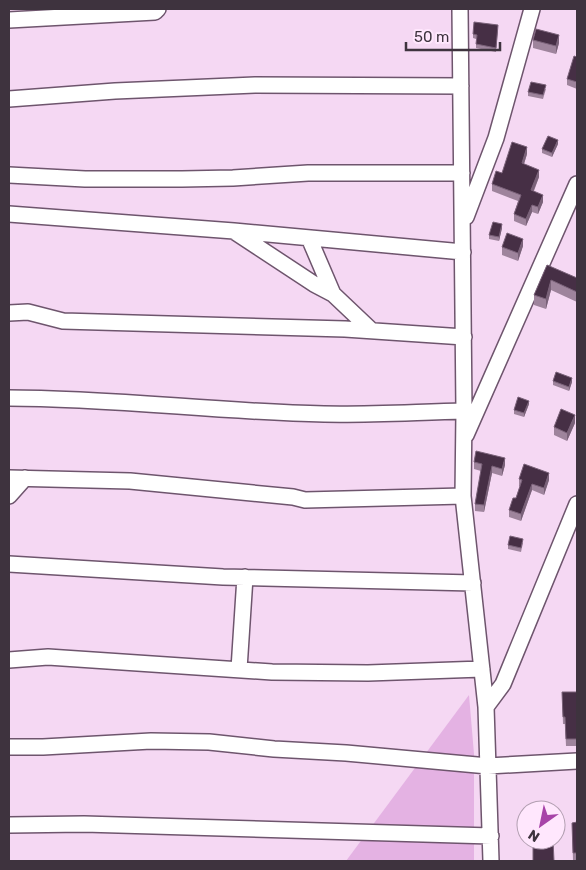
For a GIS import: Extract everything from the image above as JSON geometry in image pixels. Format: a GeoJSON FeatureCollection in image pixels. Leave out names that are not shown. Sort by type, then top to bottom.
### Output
{"type":"FeatureCollection","features":[{"type":"Feature","properties":{"kind":"street"},"geometry":{"type":"LineString","coordinates":[[9,20],[155,12],[158,9]]}},
{"type":"Feature","properties":{"kind":"street"},"geometry":{"type":"LineString","coordinates":[[460,9],[464,337],[463,496],[486,707],[491,861]]}},
{"type":"Feature","properties":{"kind":"street"},"geometry":{"type":"LineString","coordinates":[[463,226],[496,138],[532,9]]}},
{"type":"Feature","properties":{"kind":"street"},"geometry":{"type":"LineString","coordinates":[[9,99],[115,91],[255,85],[461,86]]}},
{"type":"Feature","properties":{"kind":"street"},"geometry":{"type":"LineString","coordinates":[[9,176],[85,179],[182,179],[308,173],[462,173]]}},
{"type":"Feature","properties":{"kind":"street"},"geometry":{"type":"LineString","coordinates":[[462,444],[577,184]]}},
{"type":"Feature","properties":{"kind":"street"},"geometry":{"type":"LineString","coordinates":[[9,214],[234,231],[463,252]]}},
{"type":"Feature","properties":{"kind":"street"},"geometry":{"type":"LineString","coordinates":[[234,231],[332,294],[371,330]]}},
{"type":"Feature","properties":{"kind":"street"},"geometry":{"type":"LineString","coordinates":[[308,238],[332,294]]}},
{"type":"Feature","properties":{"kind":"street"},"geometry":{"type":"LineString","coordinates":[[9,313],[28,312],[63,321],[218,324],[371,330],[464,337]]}},
{"type":"Feature","properties":{"kind":"street"},"geometry":{"type":"LineString","coordinates":[[9,398],[104,400],[324,414],[464,411]]}},
{"type":"Feature","properties":{"kind":"street"},"geometry":{"type":"LineString","coordinates":[[9,478],[130,481],[293,497],[305,500],[463,496]]}},
{"type":"Feature","properties":{"kind":"street"},"geometry":{"type":"LineString","coordinates":[[9,496],[25,478]]}},
{"type":"Feature","properties":{"kind":"street"},"geometry":{"type":"LineString","coordinates":[[486,707],[502,684],[577,504]]}},
{"type":"Feature","properties":{"kind":"street"},"geometry":{"type":"LineString","coordinates":[[9,564],[245,577],[473,583]]}},
{"type":"Feature","properties":{"kind":"street"},"geometry":{"type":"LineString","coordinates":[[239,669],[245,577]]}},
{"type":"Feature","properties":{"kind":"street"},"geometry":{"type":"LineString","coordinates":[[9,660],[48,656],[272,672],[368,673],[482,669]]}},
{"type":"Feature","properties":{"kind":"street"},"geometry":{"type":"LineString","coordinates":[[9,747],[151,741],[209,742],[488,766],[577,760]]}},
{"type":"Feature","properties":{"kind":"street"},"geometry":{"type":"LineString","coordinates":[[9,825],[84,824],[491,836]]}},
{"type":"Feature","properties":{"kind":"shaded area"},"geometry":{"type":"Polygon","coordinates":[[[469,695],[474,754],[474,861],[346,861],[469,695]]]}},
{"type":"Feature","properties":{"kind":"building"},"geometry":{"type":"Polygon","coordinates":[[[474,22],[498,25],[496,48],[476,44],[477,35],[473,34],[474,22]]]}},
{"type":"Feature","properties":{"kind":"building"},"geometry":{"type":"Polygon","coordinates":[[[536,29],[559,35],[556,46],[533,40],[536,29]]]}},
{"type":"Feature","properties":{"kind":"building"},"geometry":{"type":"Polygon","coordinates":[[[574,56],[577,57],[577,82],[567,79],[574,56]]]}},
{"type":"Feature","properties":{"kind":"building"},"geometry":{"type":"Polygon","coordinates":[[[531,82],[546,85],[543,95],[528,92],[531,82]]]}},
{"type":"Feature","properties":{"kind":"building"},"geometry":{"type":"Polygon","coordinates":[[[548,136],[558,140],[552,153],[542,149],[548,136]]]}},
{"type":"Feature","properties":{"kind":"building"},"geometry":{"type":"Polygon","coordinates":[[[512,142],[527,147],[522,163],[539,170],[531,190],[543,195],[538,207],[532,205],[526,219],[514,214],[521,195],[492,184],[496,171],[502,173],[512,142]]]}},
{"type":"Feature","properties":{"kind":"building"},"geometry":{"type":"Polygon","coordinates":[[[493,222],[502,224],[499,237],[489,235],[493,222]]]}},
{"type":"Feature","properties":{"kind":"building"},"geometry":{"type":"Polygon","coordinates":[[[507,233],[523,239],[518,253],[502,247],[507,233]]]}},
{"type":"Feature","properties":{"kind":"building"},"geometry":{"type":"Polygon","coordinates":[[[547,265],[577,278],[577,292],[551,280],[546,299],[534,295],[547,265]]]}},
{"type":"Feature","properties":{"kind":"building"},"geometry":{"type":"Polygon","coordinates":[[[556,372],[572,378],[569,387],[553,381],[556,372]]]}},
{"type":"Feature","properties":{"kind":"building"},"geometry":{"type":"Polygon","coordinates":[[[518,397],[529,401],[524,413],[514,410],[518,397]]]}},
{"type":"Feature","properties":{"kind":"building"},"geometry":{"type":"Polygon","coordinates":[[[561,409],[575,415],[567,433],[554,427],[561,409]]]}},
{"type":"Feature","properties":{"kind":"building"},"geometry":{"type":"Polygon","coordinates":[[[476,451],[505,458],[502,469],[492,466],[484,505],[475,504],[482,464],[474,462],[476,451]]]}},
{"type":"Feature","properties":{"kind":"building"},"geometry":{"type":"Polygon","coordinates":[[[524,464],[549,473],[544,488],[532,484],[521,514],[509,510],[513,498],[516,498],[522,480],[519,479],[524,464]]]}},
{"type":"Feature","properties":{"kind":"building"},"geometry":{"type":"Polygon","coordinates":[[[510,536],[523,539],[521,548],[508,545],[510,536]]]}},
{"type":"Feature","properties":{"kind":"building"},"geometry":{"type":"Polygon","coordinates":[[[562,692],[577,692],[577,739],[566,739],[562,692]]]}},
{"type":"Feature","properties":{"kind":"building"},"geometry":{"type":"Polygon","coordinates":[[[577,822],[577,853],[573,853],[572,823],[577,822]]]}},
{"type":"Feature","properties":{"kind":"building"},"geometry":{"type":"Polygon","coordinates":[[[533,850],[553,850],[554,861],[533,861],[533,850]]]}}]}
